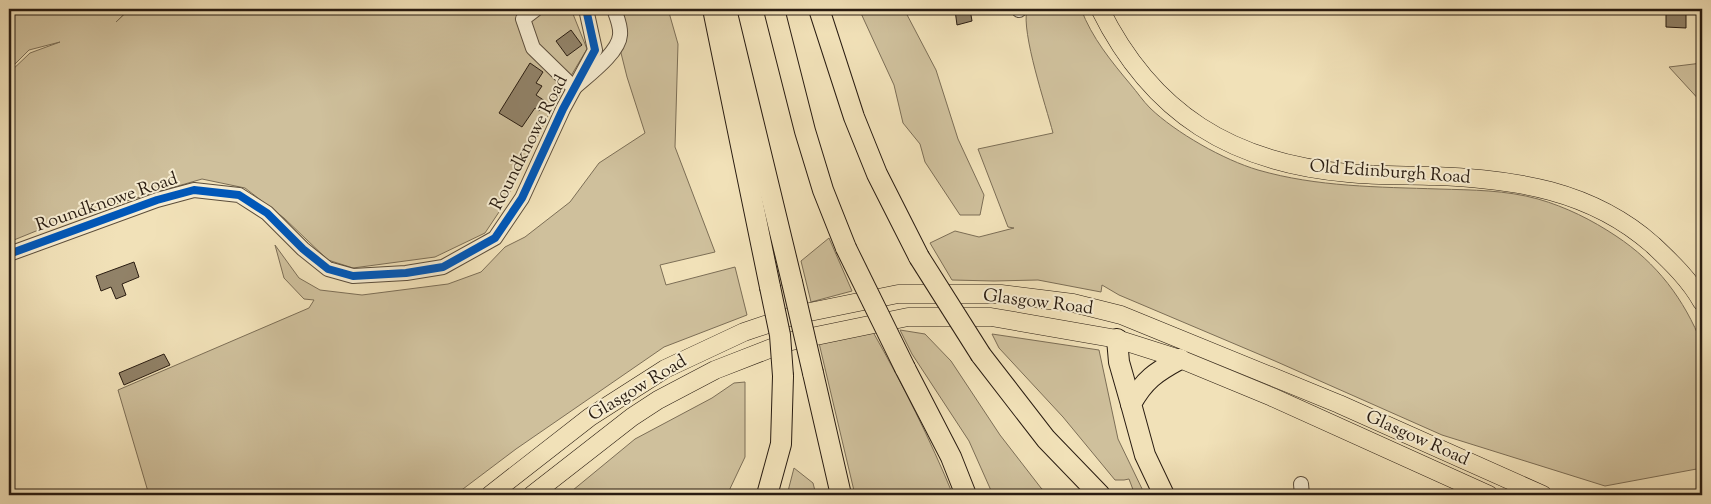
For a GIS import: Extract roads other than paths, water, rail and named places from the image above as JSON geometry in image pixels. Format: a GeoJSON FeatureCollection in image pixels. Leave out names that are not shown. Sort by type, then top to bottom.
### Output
{"type":"FeatureCollection","features":[{"type":"Feature","properties":{"kind":"highway"},"geometry":{"type":"LineString","coordinates":[[712,9],[780,335],[783,376],[782,444],[767,495]]}},
{"type":"Feature","properties":{"kind":"highway"},"geometry":{"type":"LineString","coordinates":[[726,9],[841,495]]}},
{"type":"Feature","properties":{"kind":"highway"},"geometry":{"type":"LineString","coordinates":[[774,9],[805,131],[823,190],[846,248],[951,458],[966,495]]}},
{"type":"Feature","properties":{"kind":"highway"},"geometry":{"type":"LineString","coordinates":[[819,9],[857,125],[881,182],[919,257],[981,354],[1046,439],[1100,495]]}},
{"type":"Feature","properties":{"kind":"highway"},"geometry":{"type":"LineString","coordinates":[[1117,339],[1119,362],[1145,455],[1164,495]]}},
{"type":"Feature","properties":{"kind":"highway"},"geometry":{"type":"LineString","coordinates":[[1131,404],[1137,391],[1149,378],[1180,359]]}},
{"type":"Feature","properties":{"kind":"main road","name":"Old Edinburgh Road"},"geometry":{"type":"LineString","coordinates":[[1100,9],[1139,72],[1164,99],[1202,128],[1242,150],[1284,163],[1318,170],[1485,180],[1519,184],[1567,195],[1613,216],[1645,238],[1667,258],[1702,302]]}},
{"type":"Feature","properties":{"kind":"main road","name":"Glasgow Road"},"geometry":{"type":"LineString","coordinates":[[490,495],[590,417],[665,369],[744,332],[795,315],[898,294],[1002,294],[1073,303],[1121,315],[1339,404],[1541,495]]}},
{"type":"Feature","properties":{"kind":"main road"},"geometry":{"type":"LineString","coordinates":[[1002,294],[1110,320],[1116,325],[1117,339]]}},
{"type":"Feature","properties":{"kind":"main road","name":"Glasgow Road"},"geometry":{"type":"LineString","coordinates":[[532,495],[658,400],[715,370],[787,342],[908,317],[991,317],[1117,339],[1180,359],[1272,397],[1490,495]]}},
{"type":"Feature","properties":{"kind":"street"},"geometry":{"type":"LineString","coordinates":[[536,9],[523,20],[532,48],[574,88],[612,54],[620,38],[620,24],[614,9]]}},
{"type":"Feature","properties":{"kind":"street","name":"Roundknowe Road"},"geometry":{"type":"LineString","coordinates":[[9,254],[157,200],[194,190],[239,195],[267,213],[328,269],[353,276],[406,274],[443,267],[495,238],[522,198],[563,108],[595,50],[586,9]]}}]}
